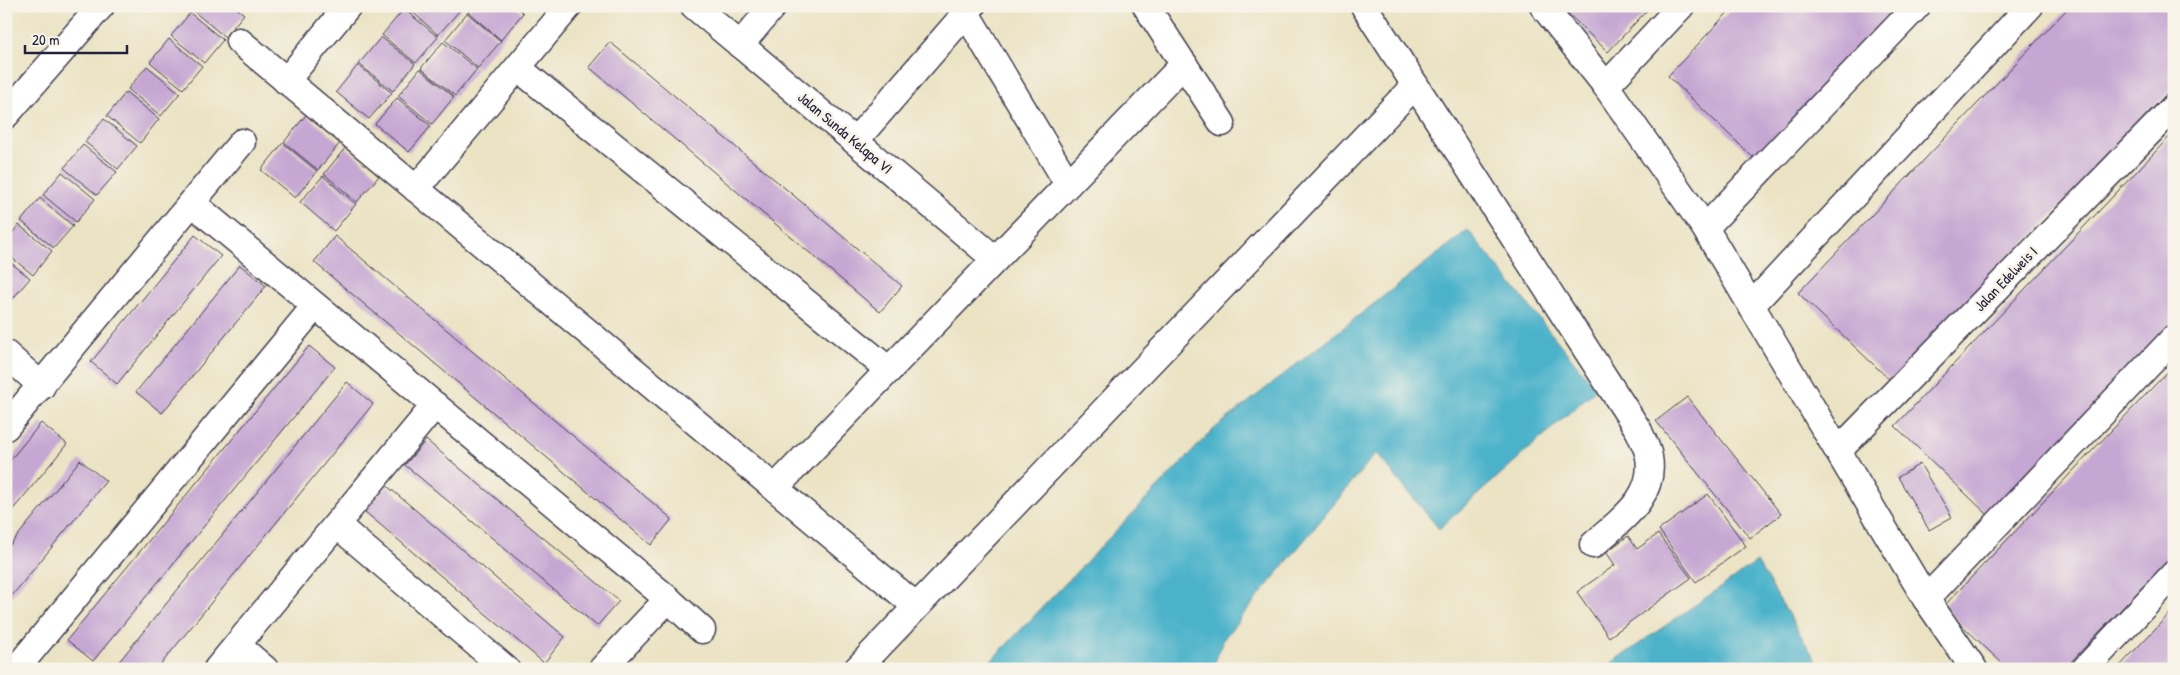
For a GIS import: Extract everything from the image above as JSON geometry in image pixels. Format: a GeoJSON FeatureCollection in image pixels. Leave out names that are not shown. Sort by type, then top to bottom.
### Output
{"type":"FeatureCollection","features":[{"type":"Feature","properties":{"kind":"street"},"geometry":{"type":"LineString","coordinates":[[6,115],[101,6]]}},
{"type":"Feature","properties":{"kind":"street"},"geometry":{"type":"LineString","coordinates":[[286,81],[348,6]]}},
{"type":"Feature","properties":{"kind":"street"},"geometry":{"type":"LineString","coordinates":[[416,189],[569,6]]}},
{"type":"Feature","properties":{"kind":"street","name":"Jalan Sunda Kelapa VI"},"geometry":{"type":"LineString","coordinates":[[694,6],[996,259]]}},
{"type":"Feature","properties":{"kind":"street"},"geometry":{"type":"LineString","coordinates":[[740,45],[773,6]]}},
{"type":"Feature","properties":{"kind":"street"},"geometry":{"type":"LineString","coordinates":[[1146,6],[1222,123]]}},
{"type":"Feature","properties":{"kind":"street"},"geometry":{"type":"LineString","coordinates":[[1364,6],[1639,431],[1649,457],[1649,483],[1636,505],[1593,545]]}},
{"type":"Feature","properties":{"kind":"street"},"geometry":{"type":"LineString","coordinates":[[1543,6],[1606,86],[1705,228],[1926,599],[1974,669]]}},
{"type":"Feature","properties":{"kind":"street"},"geometry":{"type":"LineString","coordinates":[[1606,86],[1681,6]]}},
{"type":"Feature","properties":{"kind":"street"},"geometry":{"type":"LineString","coordinates":[[1705,228],[1917,6]]}},
{"type":"Feature","properties":{"kind":"street"},"geometry":{"type":"LineString","coordinates":[[1751,306],[2030,6]]}},
{"type":"Feature","properties":{"kind":"street"},"geometry":{"type":"LineString","coordinates":[[855,142],[969,10],[1068,184]]}},
{"type":"Feature","properties":{"kind":"street"},"geometry":{"type":"LineString","coordinates":[[240,41],[916,606]]}},
{"type":"Feature","properties":{"kind":"street"},"geometry":{"type":"LineString","coordinates":[[775,488],[1184,64]]}},
{"type":"Feature","properties":{"kind":"street"},"geometry":{"type":"LineString","coordinates":[[518,68],[889,370]]}},
{"type":"Feature","properties":{"kind":"street"},"geometry":{"type":"LineString","coordinates":[[856,669],[1415,85]]}},
{"type":"Feature","properties":{"kind":"street","name":"Jalan Edelweis I"},"geometry":{"type":"LineString","coordinates":[[1838,451],[2174,107]]}},
{"type":"Feature","properties":{"kind":"street"},"geometry":{"type":"LineString","coordinates":[[6,427],[42,386],[242,142]]}},
{"type":"Feature","properties":{"kind":"street"},"geometry":{"type":"LineString","coordinates":[[192,203],[702,630]]}},
{"type":"Feature","properties":{"kind":"street"},"geometry":{"type":"LineString","coordinates":[[14,665],[315,306]]}},
{"type":"Feature","properties":{"kind":"street"},"geometry":{"type":"LineString","coordinates":[[1926,599],[2174,338]]}},
{"type":"Feature","properties":{"kind":"street"},"geometry":{"type":"LineString","coordinates":[[6,354],[42,386]]}},
{"type":"Feature","properties":{"kind":"street"},"geometry":{"type":"LineString","coordinates":[[217,669],[435,405]]}},
{"type":"Feature","properties":{"kind":"street"},"geometry":{"type":"LineString","coordinates":[[337,525],[506,669]]}},
{"type":"Feature","properties":{"kind":"street"},"geometry":{"type":"LineString","coordinates":[[2085,669],[2174,574]]}},
{"type":"Feature","properties":{"kind":"street"},"geometry":{"type":"LineString","coordinates":[[602,669],[668,600]]}},
{"type":"Feature","properties":{"kind":"street"},"geometry":{"type":"LineString","coordinates":[[237,645],[265,669]]}},
{"type":"Feature","properties":{"kind":"water"},"geometry":{"type":"Polygon","coordinates":[[[1468,230],[1596,389],[1439,529],[1376,453],[1225,637],[1212,669],[983,669],[1214,429],[1468,230]]]}},
{"type":"Feature","properties":{"kind":"water"},"geometry":{"type":"Polygon","coordinates":[[[1757,562],[1821,669],[1603,669],[1757,562]]]}},
{"type":"Feature","properties":{"kind":"building"},"geometry":{"type":"Polygon","coordinates":[[[195,6],[234,6],[244,14],[225,37],[192,10],[195,6]]]}},
{"type":"Feature","properties":{"kind":"building"},"geometry":{"type":"Polygon","coordinates":[[[406,6],[458,6],[461,9],[438,35],[406,6]]]}},
{"type":"Feature","properties":{"kind":"building"},"geometry":{"type":"Polygon","coordinates":[[[472,6],[515,6],[523,13],[501,40],[468,12],[472,6]]]}},
{"type":"Feature","properties":{"kind":"building"},"geometry":{"type":"Polygon","coordinates":[[[1560,6],[1651,6],[1608,52],[1560,6]]]}},
{"type":"Feature","properties":{"kind":"building"},"geometry":{"type":"Polygon","coordinates":[[[1734,6],[1914,6],[1762,166],[1668,76],[1734,6]]]}},
{"type":"Feature","properties":{"kind":"building"},"geometry":{"type":"Polygon","coordinates":[[[2070,6],[2174,6],[2174,86],[1893,383],[1798,293],[2070,6]]]}},
{"type":"Feature","properties":{"kind":"building"},"geometry":{"type":"Polygon","coordinates":[[[404,9],[438,37],[416,63],[382,35],[404,9]]]}},
{"type":"Feature","properties":{"kind":"building"},"geometry":{"type":"Polygon","coordinates":[[[190,13],[223,40],[204,63],[171,36],[190,13]]]}},
{"type":"Feature","properties":{"kind":"building"},"geometry":{"type":"Polygon","coordinates":[[[467,13],[501,41],[478,68],[445,40],[467,13]]]}},
{"type":"Feature","properties":{"kind":"building"},"geometry":{"type":"Polygon","coordinates":[[[381,37],[415,64],[393,91],[359,64],[381,37]]]}},
{"type":"Feature","properties":{"kind":"building"},"geometry":{"type":"Polygon","coordinates":[[[169,39],[202,66],[183,89],[150,62],[169,39]]]}},
{"type":"Feature","properties":{"kind":"building"},"geometry":{"type":"Polygon","coordinates":[[[443,42],[477,69],[455,96],[421,68],[443,42]]]}},
{"type":"Feature","properties":{"kind":"building"},"geometry":{"type":"Polygon","coordinates":[[[610,42],[902,286],[880,312],[589,67],[610,42]]]}},
{"type":"Feature","properties":{"kind":"building"},"geometry":{"type":"Polygon","coordinates":[[[358,65],[392,93],[369,119],[336,92],[358,65]]]}},
{"type":"Feature","properties":{"kind":"building"},"geometry":{"type":"Polygon","coordinates":[[[147,66],[180,93],[161,116],[128,89],[147,66]]]}},
{"type":"Feature","properties":{"kind":"building"},"geometry":{"type":"Polygon","coordinates":[[[420,69],[454,97],[432,124],[398,96],[420,69]]]}},
{"type":"Feature","properties":{"kind":"building"},"geometry":{"type":"Polygon","coordinates":[[[126,92],[159,119],[140,143],[107,116],[126,92]]]}},
{"type":"Feature","properties":{"kind":"building"},"geometry":{"type":"Polygon","coordinates":[[[397,98],[431,126],[409,152],[375,124],[397,98]]]}},
{"type":"Feature","properties":{"kind":"building"},"geometry":{"type":"Polygon","coordinates":[[[306,115],[340,143],[318,170],[284,142],[306,115]]]}},
{"type":"Feature","properties":{"kind":"building"},"geometry":{"type":"Polygon","coordinates":[[[104,119],[137,146],[118,169],[85,142],[104,119]]]}},
{"type":"Feature","properties":{"kind":"building"},"geometry":{"type":"Polygon","coordinates":[[[2174,132],[2174,322],[1989,516],[1895,426],[2174,132]]]}},
{"type":"Feature","properties":{"kind":"building"},"geometry":{"type":"Polygon","coordinates":[[[283,143],[317,171],[295,198],[261,170],[283,143]]]}},
{"type":"Feature","properties":{"kind":"building"},"geometry":{"type":"Polygon","coordinates":[[[83,145],[117,172],[97,195],[64,168],[83,145]]]}},
{"type":"Feature","properties":{"kind":"building"},"geometry":{"type":"Polygon","coordinates":[[[346,147],[379,176],[357,202],[324,174],[346,147]]]}},
{"type":"Feature","properties":{"kind":"building"},"geometry":{"type":"Polygon","coordinates":[[[62,172],[95,199],[76,222],[43,195],[62,172]]]}},
{"type":"Feature","properties":{"kind":"building"},"geometry":{"type":"Polygon","coordinates":[[[323,176],[356,204],[334,231],[300,202],[323,176]]]}},
{"type":"Feature","properties":{"kind":"building"},"geometry":{"type":"Polygon","coordinates":[[[40,198],[73,226],[54,248],[21,221],[40,198]]]}},
{"type":"Feature","properties":{"kind":"building"},"geometry":{"type":"Polygon","coordinates":[[[19,225],[52,251],[33,275],[6,253],[6,240],[19,225]]]}},
{"type":"Feature","properties":{"kind":"building"},"geometry":{"type":"Polygon","coordinates":[[[195,235],[221,256],[117,384],[91,362],[195,235]]]}},
{"type":"Feature","properties":{"kind":"building"},"geometry":{"type":"Polygon","coordinates":[[[335,236],[672,519],[651,545],[314,262],[335,236]]]}},
{"type":"Feature","properties":{"kind":"building"},"geometry":{"type":"Polygon","coordinates":[[[6,259],[30,278],[11,301],[6,297],[6,259]]]}},
{"type":"Feature","properties":{"kind":"building"},"geometry":{"type":"Polygon","coordinates":[[[240,265],[266,286],[162,413],[136,392],[240,265]]]}},
{"type":"Feature","properties":{"kind":"building"},"geometry":{"type":"Polygon","coordinates":[[[309,346],[335,367],[93,661],[67,640],[309,346]]]}},
{"type":"Feature","properties":{"kind":"building"},"geometry":{"type":"Polygon","coordinates":[[[2174,365],[2174,554],[2064,669],[2008,669],[1943,607],[2174,365]]]}},
{"type":"Feature","properties":{"kind":"building"},"geometry":{"type":"Polygon","coordinates":[[[347,382],[373,404],[157,669],[113,669],[347,382]]]}},
{"type":"Feature","properties":{"kind":"building"},"geometry":{"type":"Polygon","coordinates":[[[1687,397],[1781,514],[1750,538],[1656,421],[1687,397]]]}},
{"type":"Feature","properties":{"kind":"building"},"geometry":{"type":"Polygon","coordinates":[[[41,423],[67,444],[6,518],[6,465],[41,423]]]}},
{"type":"Feature","properties":{"kind":"building"},"geometry":{"type":"Polygon","coordinates":[[[426,440],[619,601],[597,626],[405,465],[426,440]]]}},
{"type":"Feature","properties":{"kind":"building"},"geometry":{"type":"Polygon","coordinates":[[[80,460],[106,481],[6,603],[6,550],[80,460]]]}},
{"type":"Feature","properties":{"kind":"building"},"geometry":{"type":"Polygon","coordinates":[[[1920,464],[1952,517],[1929,530],[1898,477],[1920,464]]]}},
{"type":"Feature","properties":{"kind":"building"},"geometry":{"type":"Polygon","coordinates":[[[386,485],[565,637],[544,663],[364,511],[386,485]]]}},
{"type":"Feature","properties":{"kind":"building"},"geometry":{"type":"Polygon","coordinates":[[[1708,494],[1746,546],[1696,582],[1659,530],[1708,494]]]}},
{"type":"Feature","properties":{"kind":"building"},"geometry":{"type":"Polygon","coordinates":[[[1658,534],[1691,578],[1609,637],[1577,592],[1615,565],[1606,552],[1628,536],[1637,549],[1658,534]]]}},
{"type":"Feature","properties":{"kind":"building"},"geometry":{"type":"Polygon","coordinates":[[[2174,609],[2174,669],[2117,669],[2133,652],[2174,609]]]}}]}
